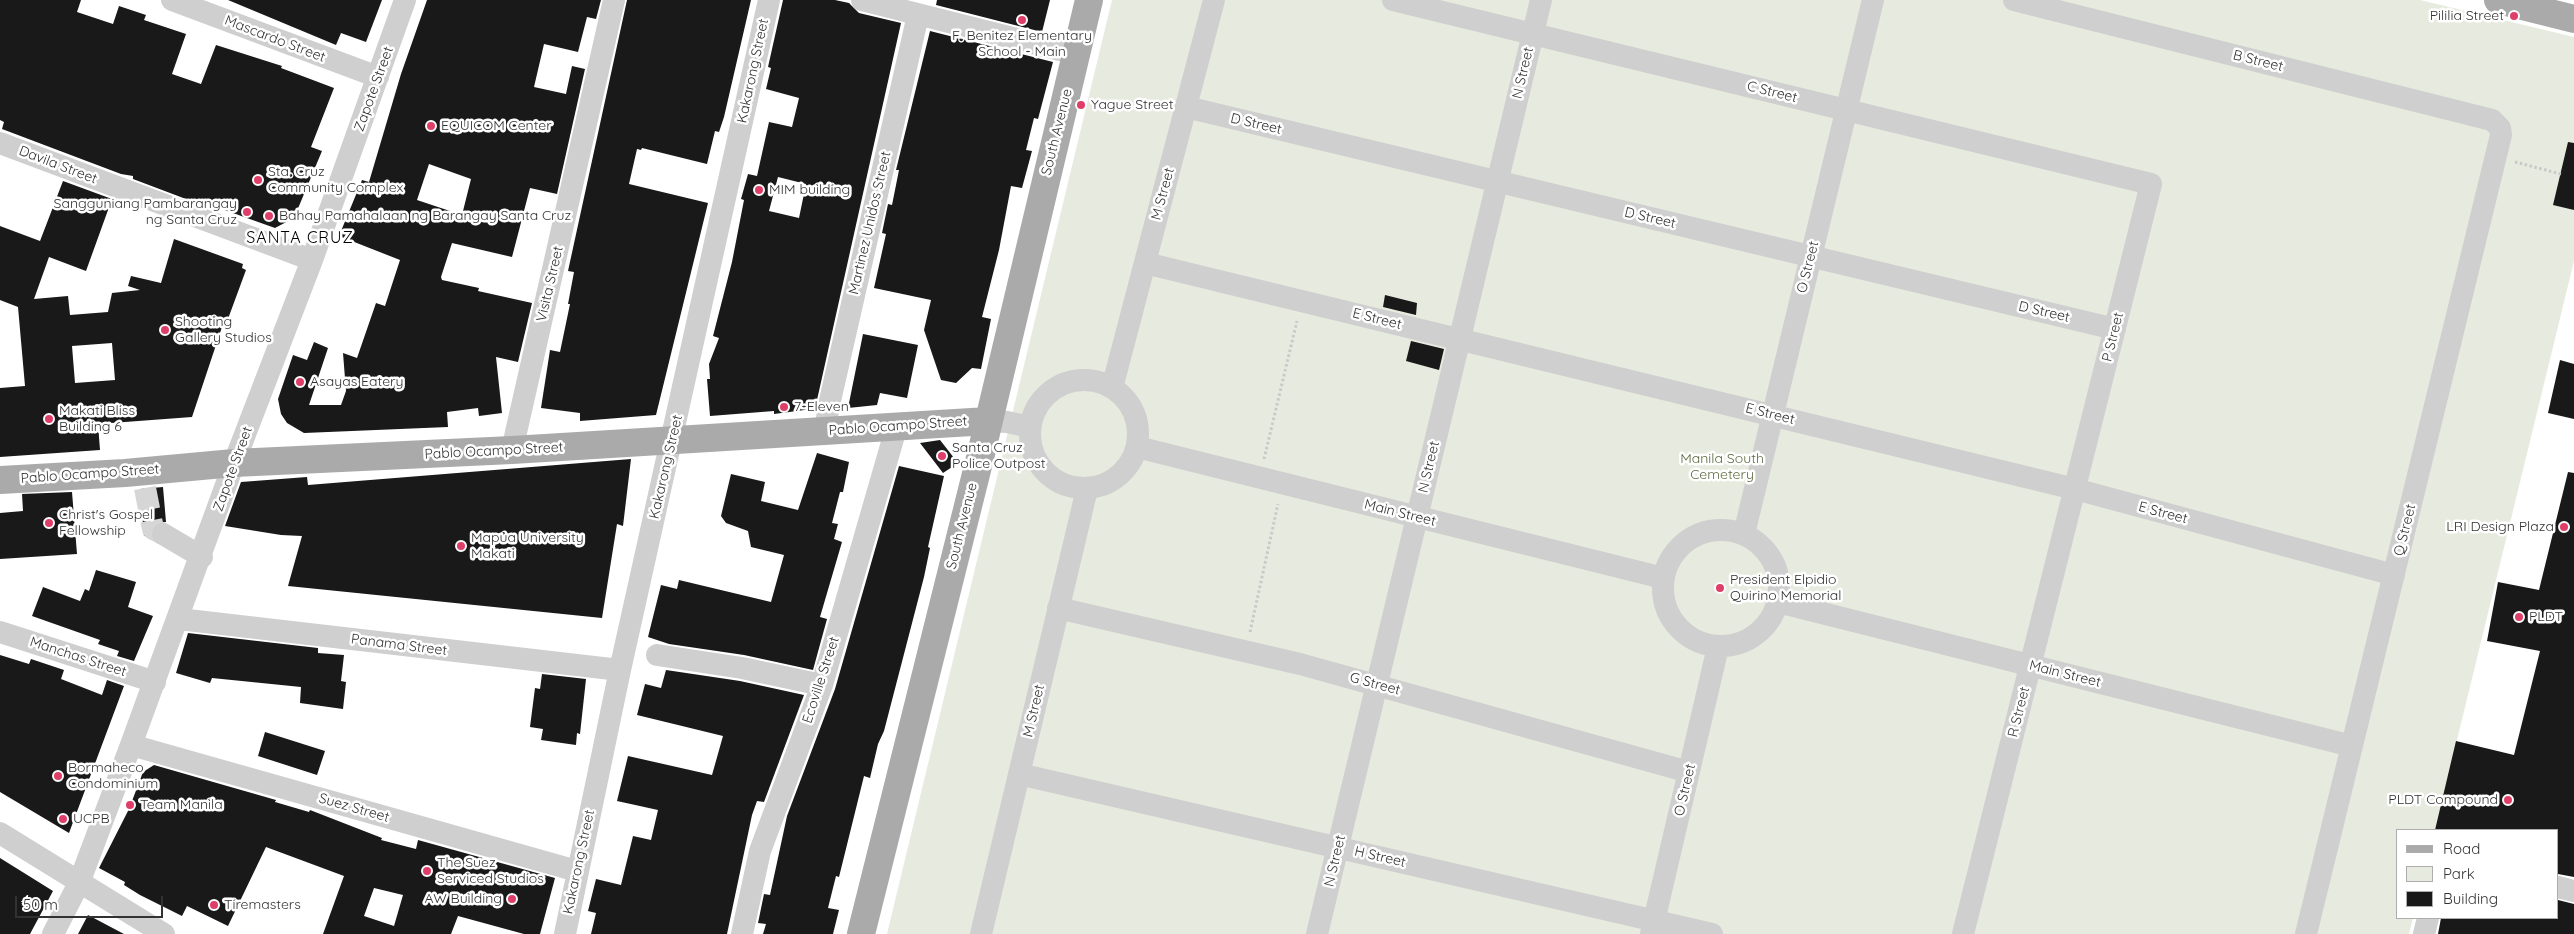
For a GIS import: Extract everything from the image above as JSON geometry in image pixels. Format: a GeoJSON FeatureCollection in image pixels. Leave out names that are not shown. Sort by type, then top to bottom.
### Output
{"type":"FeatureCollection","features":[{"type":"Feature","properties":{"kind":"main road","name":"South Avenue"},"geometry":{"type":"LineString","coordinates":[[861,934],[988,421],[1089,0]]}},
{"type":"Feature","properties":{"kind":"main road"},"geometry":{"type":"LineString","coordinates":[[2498,0],[2574,19]]}},
{"type":"Feature","properties":{"kind":"main road","name":"Pablo Ocampo Street"},"geometry":{"type":"LineString","coordinates":[[0,480],[144,480],[234,464],[671,441],[897,425],[988,421]]}},
{"type":"Feature","properties":{"kind":"street","name":"Mascardo Street"},"geometry":{"type":"LineString","coordinates":[[172,0],[378,78]]}},
{"type":"Feature","properties":{"kind":"street","name":"Zapote Street"},"geometry":{"type":"LineString","coordinates":[[53,934],[79,883],[155,682],[234,464],[312,260],[405,0]]}},
{"type":"Feature","properties":{"kind":"street","name":"Visita Street"},"geometry":{"type":"LineString","coordinates":[[512,450],[614,0]]}},
{"type":"Feature","properties":{"kind":"street","name":"Kakarong Street"},"geometry":{"type":"LineString","coordinates":[[565,934],[620,670],[769,0]]}},
{"type":"Feature","properties":{"kind":"street"},"geometry":{"type":"LineString","coordinates":[[862,0],[1076,54]]}},
{"type":"Feature","properties":{"kind":"street","name":"M Street"},"geometry":{"type":"LineString","coordinates":[[1112,388],[1214,0]]}},
{"type":"Feature","properties":{"kind":"street","name":"C Street"},"geometry":{"type":"LineString","coordinates":[[1393,0],[2152,184]]}},
{"type":"Feature","properties":{"kind":"street","name":"N Street"},"geometry":{"type":"LineString","coordinates":[[1317,934],[1541,0]]}},
{"type":"Feature","properties":{"kind":"street","name":"O Street"},"geometry":{"type":"LineString","coordinates":[[1744,534],[1873,0]]}},
{"type":"Feature","properties":{"kind":"street","name":"B Street"},"geometry":{"type":"LineString","coordinates":[[2014,0],[2492,120],[2499,126]]}},
{"type":"Feature","properties":{"kind":"street","name":"Martinez Unidos Street"},"geometry":{"type":"LineString","coordinates":[[825,431],[829,405],[918,15]]}},
{"type":"Feature","properties":{"kind":"street","name":"D Street"},"geometry":{"type":"LineString","coordinates":[[1186,107],[2115,329]]}},
{"type":"Feature","properties":{"kind":"street","name":"Q Street"},"geometry":{"type":"LineString","coordinates":[[2306,934],[2501,134],[2499,126]]}},
{"type":"Feature","properties":{"kind":"street","name":"Davila Street"},"geometry":{"type":"LineString","coordinates":[[0,143],[312,260]]}},
{"type":"Feature","properties":{"kind":"street","name":"P Street"},"geometry":{"type":"LineString","coordinates":[[2075,489],[2152,184]]}},
{"type":"Feature","properties":{"kind":"street","name":"E Street"},"geometry":{"type":"LineString","coordinates":[[1145,263],[2075,489],[2394,575]]}},
{"type":"Feature","properties":{"kind":"street"},"geometry":{"type":"LineString","coordinates":[[1077,380],[1095,381],[1112,388],[1125,398],[1134,413],[1139,430],[1137,447],[1130,463],[1119,476],[1104,485],[1087,489],[1064,484],[1044,471],[1035,458],[1030,443],[1030,427],[1035,410],[1046,396],[1060,385],[1077,380]]}},
{"type":"Feature","properties":{"kind":"street"},"geometry":{"type":"LineString","coordinates":[[988,421],[1007,422],[1030,427]]}},
{"type":"Feature","properties":{"kind":"street","name":"Ecoville Street"},"geometry":{"type":"LineString","coordinates":[[742,934],[760,851],[822,685],[897,425]]}},
{"type":"Feature","properties":{"kind":"street","name":"Main Street"},"geometry":{"type":"LineString","coordinates":[[1137,447],[1663,578]]}},
{"type":"Feature","properties":{"kind":"street","name":"M Street"},"geometry":{"type":"LineString","coordinates":[[981,934],[1087,489]]}},
{"type":"Feature","properties":{"kind":"street","name":"R Street"},"geometry":{"type":"LineString","coordinates":[[1963,934],[2075,489]]}},
{"type":"Feature","properties":{"kind":"street"},"geometry":{"type":"LineString","coordinates":[[1718,530],[1744,534],[1761,545],[1773,562],[1779,581],[1778,602],[1772,617],[1762,630],[1749,639],[1734,645],[1718,647],[1702,643],[1687,636],[1675,625],[1667,610],[1662,594],[1663,578],[1674,553],[1693,537],[1718,530]]}},
{"type":"Feature","properties":{"kind":"street"},"geometry":{"type":"LineString","coordinates":[[162,534],[202,556]]}},
{"type":"Feature","properties":{"kind":"street","name":"Main Street"},"geometry":{"type":"LineString","coordinates":[[1778,602],[2352,746]]}},
{"type":"Feature","properties":{"kind":"street","name":"G Street"},"geometry":{"type":"LineString","coordinates":[[1058,608],[1245,651],[1377,685],[1689,772]]}},
{"type":"Feature","properties":{"kind":"street","name":"Panama Street"},"geometry":{"type":"LineString","coordinates":[[179,618],[620,670]]}},
{"type":"Feature","properties":{"kind":"street","name":"Manchas Street"},"geometry":{"type":"LineString","coordinates":[[0,632],[155,682]]}},
{"type":"Feature","properties":{"kind":"street","name":"O Street"},"geometry":{"type":"LineString","coordinates":[[1653,927],[1718,647]]}},
{"type":"Feature","properties":{"kind":"street"},"geometry":{"type":"LineString","coordinates":[[657,655],[742,668],[822,685]]}},
{"type":"Feature","properties":{"kind":"street","name":"Suez Street"},"geometry":{"type":"LineString","coordinates":[[131,745],[577,871]]}},
{"type":"Feature","properties":{"kind":"street","name":"H Street"},"geometry":{"type":"LineString","coordinates":[[1019,774],[1338,848],[1653,927],[1712,934]]}},
{"type":"Feature","properties":{"kind":"street"},"geometry":{"type":"LineString","coordinates":[[0,833],[164,934]]}},
{"type":"Feature","properties":{"kind":"street"},"geometry":{"type":"LineString","coordinates":[[2559,887],[2574,891]]}},
{"type":"Feature","properties":{"kind":"street"},"geometry":{"type":"LineString","coordinates":[[2424,934],[2428,919]]}},
{"type":"Feature","properties":{"kind":"path"},"geometry":{"type":"LineString","coordinates":[[2495,157],[2560,174]]}},
{"type":"Feature","properties":{"kind":"path"},"geometry":{"type":"LineString","coordinates":[[1259,478],[1302,301]]}},
{"type":"Feature","properties":{"kind":"path"},"geometry":{"type":"LineString","coordinates":[[1245,651],[1282,483]]}},
{"type":"Feature","properties":{"kind":"green space","name":"Manila South Cemetery"},"geometry":{"type":"Polygon","coordinates":[[[1112,0],[2420,0],[2574,37],[2574,261],[2435,829],[2396,829],[2396,919],[2413,919],[2409,934],[887,934],[1112,0]]]}},
{"type":"Feature","properties":{"kind":"building"},"geometry":{"type":"Polygon","coordinates":[[[0,0],[81,0],[77,12],[113,24],[119,6],[146,15],[144,20],[186,34],[172,74],[201,84],[216,45],[282,66],[281,68],[334,88],[311,147],[322,151],[294,218],[275,228],[216,207],[215,210],[133,179],[133,176],[121,174],[2,129],[4,122],[0,120],[0,0]]]}},
{"type":"Feature","properties":{"kind":"building"},"geometry":{"type":"Polygon","coordinates":[[[228,0],[382,0],[366,42],[341,33],[336,45],[228,0]]]}},
{"type":"Feature","properties":{"kind":"building"},"geometry":{"type":"Polygon","coordinates":[[[427,0],[601,0],[596,19],[587,17],[578,52],[544,44],[534,87],[566,94],[572,66],[585,69],[557,194],[530,188],[512,257],[452,243],[441,277],[442,280],[479,288],[478,291],[532,303],[518,362],[496,357],[502,413],[479,416],[478,408],[447,412],[448,427],[304,433],[287,423],[281,414],[278,399],[293,355],[307,360],[314,342],[328,348],[309,405],[341,405],[346,391],[343,353],[357,358],[376,303],[385,306],[400,260],[339,236],[362,180],[369,182],[401,74],[427,0]],[[429,164],[417,200],[462,215],[471,179],[429,164]]]}},
{"type":"Feature","properties":{"kind":"building"},"geometry":{"type":"Polygon","coordinates":[[[627,0],[751,0],[724,117],[719,132],[715,131],[707,164],[642,148],[641,150],[637,149],[629,184],[708,203],[656,415],[580,421],[580,413],[541,408],[550,350],[560,352],[570,304],[568,304],[574,272],[568,271],[627,0]]]}},
{"type":"Feature","properties":{"kind":"building"},"geometry":{"type":"Polygon","coordinates":[[[783,0],[835,0],[849,3],[859,13],[901,23],[817,400],[812,409],[774,414],[774,411],[710,416],[707,379],[710,379],[709,364],[719,338],[713,336],[732,262],[744,200],[741,199],[748,174],[757,176],[769,122],[792,127],[799,98],[766,89],[771,68],[768,67],[783,0]],[[778,177],[769,211],[799,218],[806,184],[778,177]]]}},
{"type":"Feature","properties":{"kind":"building","name":"F. Benitez Elementary School - Main"},"geometry":{"type":"Polygon","coordinates":[[[937,0],[1050,0],[1042,32],[936,5],[937,0]]]}},
{"type":"Feature","properties":{"kind":"building"},"geometry":{"type":"Polygon","coordinates":[[[930,31],[1053,62],[1038,119],[1034,118],[1026,150],[1032,151],[1022,188],[1011,186],[999,250],[982,317],[991,319],[981,369],[972,368],[956,383],[941,380],[924,330],[931,300],[874,288],[886,234],[882,233],[888,204],[892,205],[899,170],[896,170],[930,31]]]}},
{"type":"Feature","properties":{"kind":"building"},"geometry":{"type":"Polygon","coordinates":[[[2568,142],[2574,143],[2574,210],[2553,205],[2568,142]]]}},
{"type":"Feature","properties":{"kind":"building"},"geometry":{"type":"Polygon","coordinates":[[[63,181],[112,199],[86,271],[49,257],[34,299],[68,296],[70,315],[108,312],[112,293],[140,290],[128,286],[131,276],[161,283],[174,239],[243,264],[242,268],[246,270],[225,327],[222,327],[192,417],[98,424],[100,450],[0,457],[0,388],[25,386],[18,307],[0,300],[0,226],[40,241],[63,181]],[[112,343],[72,346],[75,383],[115,380],[112,343]]]}},
{"type":"Feature","properties":{"kind":"building"},"geometry":{"type":"Polygon","coordinates":[[[1385,295],[1417,303],[1416,315],[1383,307],[1385,295]]]}},
{"type":"Feature","properties":{"kind":"building"},"geometry":{"type":"Polygon","coordinates":[[[863,334],[918,345],[907,398],[880,393],[877,405],[848,408],[863,334]]]}},
{"type":"Feature","properties":{"kind":"building"},"geometry":{"type":"Polygon","coordinates":[[[1411,341],[1444,349],[1439,370],[1406,361],[1411,341]]]}},
{"type":"Feature","properties":{"kind":"building"},"geometry":{"type":"Polygon","coordinates":[[[2560,360],[2574,364],[2574,419],[2548,413],[2560,360]]]}},
{"type":"Feature","properties":{"kind":"building","name":"Santa Cruz Police Outpost"},"geometry":{"type":"Polygon","coordinates":[[[940,440],[958,463],[943,473],[920,443],[940,440]]]}},
{"type":"Feature","properties":{"kind":"building"},"geometry":{"type":"Polygon","coordinates":[[[817,453],[849,462],[843,492],[840,492],[832,523],[838,524],[834,539],[842,542],[820,617],[827,619],[813,670],[744,655],[669,644],[648,637],[661,585],[677,589],[679,580],[771,602],[784,555],[751,547],[748,531],[726,523],[721,516],[731,474],[765,482],[761,501],[798,510],[817,453]]]}},
{"type":"Feature","properties":{"kind":"building","name":"Mapúa University Makati"},"geometry":{"type":"Polygon","coordinates":[[[631,459],[623,526],[617,524],[602,618],[288,586],[302,536],[281,535],[225,526],[241,482],[307,477],[308,485],[631,459]]]}},
{"type":"Feature","properties":{"kind":"building"},"geometry":{"type":"Polygon","coordinates":[[[899,466],[944,476],[928,547],[930,548],[924,577],[884,731],[878,744],[870,778],[864,776],[839,877],[836,876],[828,908],[839,910],[833,934],[763,934],[766,924],[758,923],[764,894],[770,895],[787,816],[835,689],[899,466]]]}},
{"type":"Feature","properties":{"kind":"building"},"geometry":{"type":"Polygon","coordinates":[[[2568,472],[2574,473],[2574,877],[2559,874],[2559,829],[2435,829],[2456,741],[2514,755],[2540,651],[2487,641],[2498,582],[2539,590],[2568,472]]]}},
{"type":"Feature","properties":{"kind":"building"},"geometry":{"type":"Polygon","coordinates":[[[163,487],[166,522],[156,523],[150,535],[144,536],[140,489],[163,487]]]}},
{"type":"Feature","properties":{"kind":"building","name":"Christ's Gospel Fellowship"},"geometry":{"type":"Polygon","coordinates":[[[72,492],[77,554],[0,559],[0,513],[23,511],[22,494],[72,492]]]}},
{"type":"Feature","properties":{"kind":"building"},"geometry":{"type":"Polygon","coordinates":[[[96,570],[136,582],[128,607],[153,616],[134,661],[117,656],[119,651],[98,644],[100,640],[32,616],[43,587],[80,601],[85,589],[89,591],[96,570]]]}},
{"type":"Feature","properties":{"kind":"building"},"geometry":{"type":"Polygon","coordinates":[[[188,633],[318,648],[318,653],[344,655],[341,681],[346,682],[343,709],[300,703],[301,687],[212,678],[210,683],[176,673],[188,633]]]}},
{"type":"Feature","properties":{"kind":"building"},"geometry":{"type":"Polygon","coordinates":[[[0,655],[29,664],[31,659],[64,670],[61,679],[102,695],[107,680],[124,686],[69,833],[0,792],[0,655]]]}},
{"type":"Feature","properties":{"kind":"building"},"geometry":{"type":"Polygon","coordinates":[[[666,670],[740,681],[804,695],[764,802],[757,801],[752,815],[727,934],[591,934],[596,913],[588,911],[596,879],[621,885],[633,836],[651,840],[658,810],[617,801],[628,756],[712,775],[723,736],[637,715],[645,684],[661,688],[666,670]]]}},
{"type":"Feature","properties":{"kind":"building"},"geometry":{"type":"Polygon","coordinates":[[[542,674],[586,679],[580,734],[577,733],[576,745],[541,740],[543,729],[530,727],[535,688],[540,689],[542,674]]]}},
{"type":"Feature","properties":{"kind":"building"},"geometry":{"type":"Polygon","coordinates":[[[265,732],[325,751],[317,775],[258,756],[265,732]]]}},
{"type":"Feature","properties":{"kind":"building"},"geometry":{"type":"Polygon","coordinates":[[[154,765],[276,800],[275,802],[309,812],[310,810],[382,838],[381,840],[416,849],[418,840],[555,878],[540,934],[524,934],[458,916],[451,934],[323,934],[344,876],[266,847],[228,926],[187,906],[182,916],[140,895],[124,885],[125,882],[99,868],[129,809],[143,772],[154,765]],[[374,888],[364,916],[394,926],[403,895],[374,888]]]}},
{"type":"Feature","properties":{"kind":"building"},"geometry":{"type":"Polygon","coordinates":[[[0,858],[53,891],[30,934],[0,934],[0,858]]]}},
{"type":"Feature","properties":{"kind":"building"},"geometry":{"type":"Polygon","coordinates":[[[2559,900],[2574,904],[2574,934],[2438,934],[2441,919],[2559,919],[2559,900]]]}},
{"type":"Feature","properties":{"kind":"building"},"geometry":{"type":"Polygon","coordinates":[[[88,915],[124,934],[78,934],[88,915]]]}},
{"type":"Feature","properties":{"kind":"tunnel"},"geometry":{"type":"LineString","coordinates":[[145,488],[153,529],[163,534]]}},
{"type":"Feature","properties":{"kind":"place","name":"Pililia Street"},"geometry":{"type":"Point","coordinates":[2514,16]}},
{"type":"Feature","properties":{"kind":"place","name":"F. Benitez Elementary School - Main"},"geometry":{"type":"Point","coordinates":[1022,20]}},
{"type":"Feature","properties":{"kind":"place","name":"Yague Street"},"geometry":{"type":"Point","coordinates":[1081,105]}},
{"type":"Feature","properties":{"kind":"place","name":"EQUICOM Center"},"geometry":{"type":"Point","coordinates":[431,126]}},
{"type":"Feature","properties":{"kind":"place","name":"Sta. Cruz Community Complex"},"geometry":{"type":"Point","coordinates":[258,180]}},
{"type":"Feature","properties":{"kind":"place","name":"MIM building"},"geometry":{"type":"Point","coordinates":[759,190]}},
{"type":"Feature","properties":{"kind":"place","name":"Sangguniang Pambarangay ng Santa Cruz"},"geometry":{"type":"Point","coordinates":[247,212]}},
{"type":"Feature","properties":{"kind":"place","name":"Bahay Pamahalaan ng Barangay Santa Cruz"},"geometry":{"type":"Point","coordinates":[269,216]}},
{"type":"Feature","properties":{"kind":"place","name":"Shooting Gallery Studios"},"geometry":{"type":"Point","coordinates":[165,330]}},
{"type":"Feature","properties":{"kind":"place","name":"Asayas Eatery"},"geometry":{"type":"Point","coordinates":[300,382]}},
{"type":"Feature","properties":{"kind":"place","name":"7-Eleven"},"geometry":{"type":"Point","coordinates":[784,407]}},
{"type":"Feature","properties":{"kind":"place","name":"Makati Bliss Building 6"},"geometry":{"type":"Point","coordinates":[49,419]}},
{"type":"Feature","properties":{"kind":"place","name":"Santa Cruz Police Outpost"},"geometry":{"type":"Point","coordinates":[942,456]}},
{"type":"Feature","properties":{"kind":"place","name":"Christ's Gospel Fellowship"},"geometry":{"type":"Point","coordinates":[49,523]}},
{"type":"Feature","properties":{"kind":"place","name":"LRI Design Plaza"},"geometry":{"type":"Point","coordinates":[2564,527]}},
{"type":"Feature","properties":{"kind":"place","name":"Mapúa University Makati"},"geometry":{"type":"Point","coordinates":[461,546]}},
{"type":"Feature","properties":{"kind":"place","name":"President Elpidio Quirino Memorial"},"geometry":{"type":"Point","coordinates":[1720,588]}},
{"type":"Feature","properties":{"kind":"place","name":"PLDT"},"geometry":{"type":"Point","coordinates":[2519,617]}},
{"type":"Feature","properties":{"kind":"place","name":"Bormaheco Condominium"},"geometry":{"type":"Point","coordinates":[58,776]}},
{"type":"Feature","properties":{"kind":"place","name":"PLDT Compound"},"geometry":{"type":"Point","coordinates":[2508,800]}},
{"type":"Feature","properties":{"kind":"place","name":"Team Manila"},"geometry":{"type":"Point","coordinates":[130,805]}},
{"type":"Feature","properties":{"kind":"place","name":"UCPB"},"geometry":{"type":"Point","coordinates":[63,819]}},
{"type":"Feature","properties":{"kind":"place","name":"The Suez Serviced Studios"},"geometry":{"type":"Point","coordinates":[427,871]}},
{"type":"Feature","properties":{"kind":"place","name":"AW Building"},"geometry":{"type":"Point","coordinates":[512,899]}},
{"type":"Feature","properties":{"kind":"place","name":"Tiremasters"},"geometry":{"type":"Point","coordinates":[214,905]}},
{"type":"Feature","properties":{"kind":"district","name":"SANTA CRUZ"},"geometry":{"type":"Point","coordinates":[300,238]}}]}
